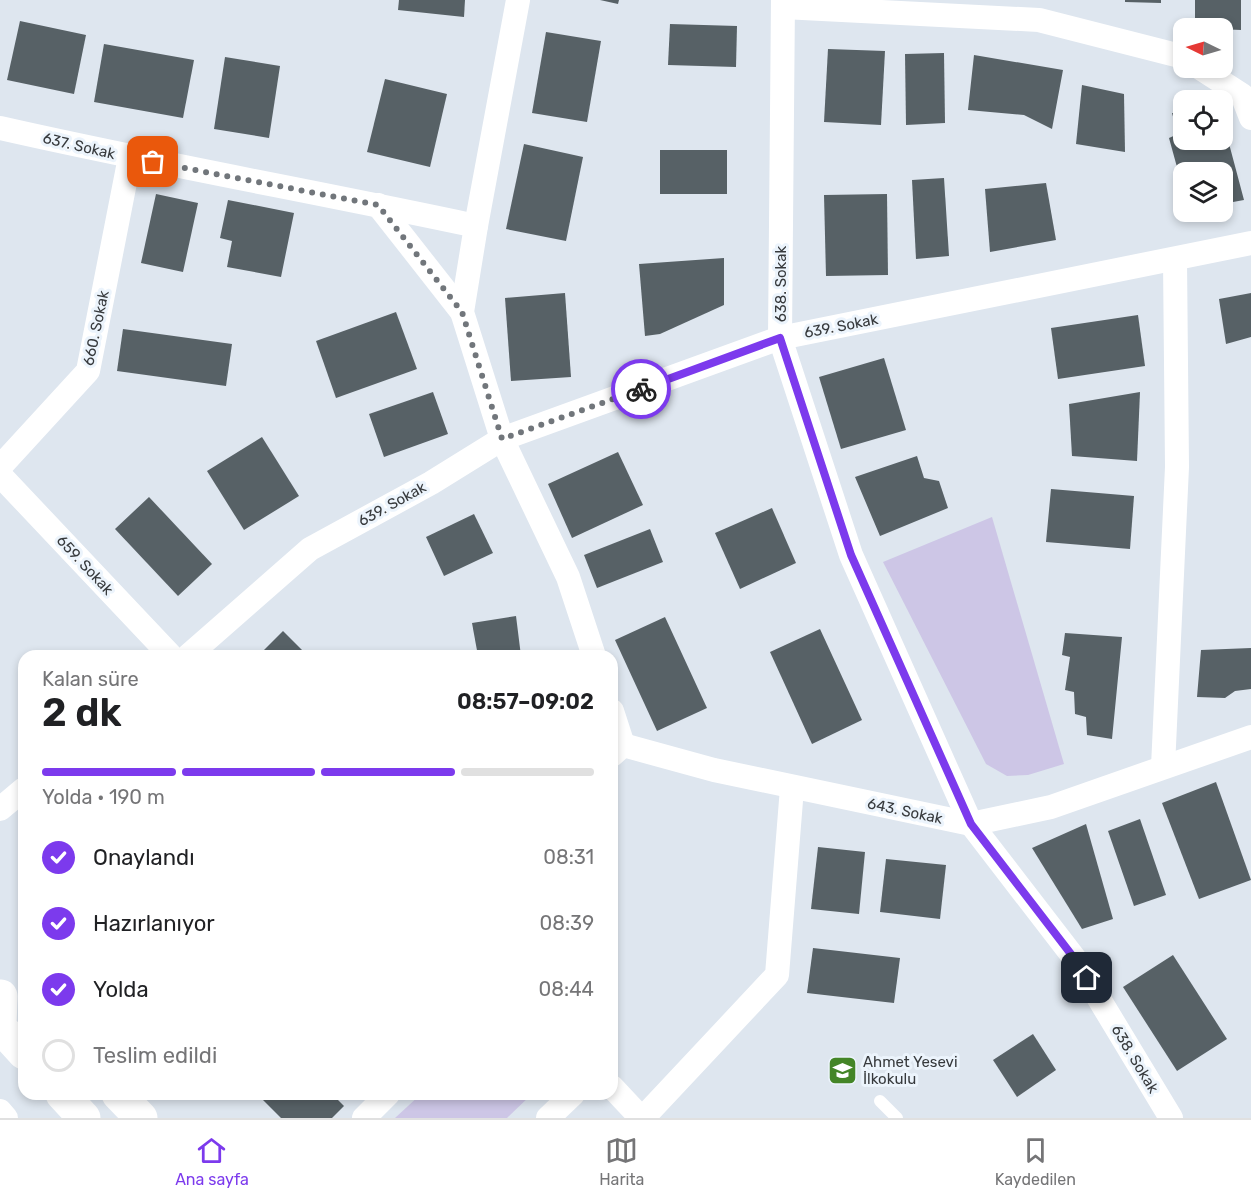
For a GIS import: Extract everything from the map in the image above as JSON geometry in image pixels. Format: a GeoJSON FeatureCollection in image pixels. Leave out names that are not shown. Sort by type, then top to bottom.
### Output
{"type":"FeatureCollection","features":[{"type":"Feature","properties":{"kind":"street"},"geometry":{"type":"LineString","coordinates":[[462,312],[518,0]]}},
{"type":"Feature","properties":{"kind":"street"},"geometry":{"type":"LineString","coordinates":[[783,4],[1039,20],[1173,54]]}},
{"type":"Feature","properties":{"kind":"street","name":"638. Sokak"},"geometry":{"type":"LineString","coordinates":[[783,4],[780,338],[851,555],[971,824],[1074,958],[1171,1118]]}},
{"type":"Feature","properties":{"kind":"street"},"geometry":{"type":"LineString","coordinates":[[1219,78],[1246,92],[1251,118]]}},
{"type":"Feature","properties":{"kind":"street","name":"637. Sokak"},"geometry":{"type":"LineString","coordinates":[[0,128],[130,157],[476,226]]}},
{"type":"Feature","properties":{"kind":"street","name":"660. Sokak"},"geometry":{"type":"LineString","coordinates":[[0,467],[88,371],[130,157]]}},
{"type":"Feature","properties":{"kind":"street"},"geometry":{"type":"LineString","coordinates":[[378,205],[462,312],[502,439],[568,577],[592,650]]}},
{"type":"Feature","properties":{"kind":"street","name":"639. Sokak"},"geometry":{"type":"LineString","coordinates":[[195,650],[310,549],[431,483],[502,439],[780,338],[1251,243]]}},
{"type":"Feature","properties":{"kind":"street"},"geometry":{"type":"LineString","coordinates":[[1163,767],[1177,467],[1175,260]]}},
{"type":"Feature","properties":{"kind":"street","name":"659. Sokak"},"geometry":{"type":"LineString","coordinates":[[0,475],[165,650]]}},
{"type":"Feature","properties":{"kind":"street","name":"643. Sokak"},"geometry":{"type":"LineString","coordinates":[[618,750],[971,824],[1051,807],[1251,737]]}},
{"type":"Feature","properties":{"kind":"street"},"geometry":{"type":"LineString","coordinates":[[618,1093],[642,1118],[777,975],[792,788]]}},
{"type":"Feature","properties":{"kind":"street"},"geometry":{"type":"LineString","coordinates":[[0,809],[18,794]]}},
{"type":"Feature","properties":{"kind":"street"},"geometry":{"type":"LineString","coordinates":[[18,999],[0,996],[0,1027],[18,1046]]}},
{"type":"Feature","properties":{"kind":"street"},"geometry":{"type":"LineString","coordinates":[[68,1100],[84,1118]]}},
{"type":"Feature","properties":{"kind":"street"},"geometry":{"type":"LineString","coordinates":[[124,1100],[141,1118]]}},
{"type":"Feature","properties":{"kind":"street"},"geometry":{"type":"LineString","coordinates":[[364,1118],[382,1100]]}},
{"type":"Feature","properties":{"kind":"street"},"geometry":{"type":"LineString","coordinates":[[548,1118],[567,1100]]}},
{"type":"Feature","properties":{"kind":"street"},"geometry":{"type":"LineString","coordinates":[[0,1112],[6,1118]]}},
{"type":"Feature","properties":{"kind":"lane"},"geometry":{"type":"LineString","coordinates":[[880,1101],[897,1118]]}},
{"type":"Feature","properties":{"kind":"shaded area"},"geometry":{"type":"Polygon","coordinates":[[[992,517],[1064,764],[1028,775],[1007,776],[986,764],[883,562],[992,517]]]}},
{"type":"Feature","properties":{"kind":"shaded area"},"geometry":{"type":"Polygon","coordinates":[[[414,1100],[526,1100],[507,1118],[395,1118],[414,1100]]]}},
{"type":"Feature","properties":{"kind":"building"},"geometry":{"type":"Polygon","coordinates":[[[399,0],[465,0],[464,17],[398,10],[399,0]]]}},
{"type":"Feature","properties":{"kind":"building"},"geometry":{"type":"Polygon","coordinates":[[[600,0],[619,0],[618,4],[600,0]]]}},
{"type":"Feature","properties":{"kind":"building"},"geometry":{"type":"Polygon","coordinates":[[[1125,0],[1161,0],[1161,3],[1125,2],[1125,0]]]}},
{"type":"Feature","properties":{"kind":"building"},"geometry":{"type":"Polygon","coordinates":[[[1195,0],[1241,0],[1241,30],[1233,30],[1233,18],[1195,18],[1195,0]]]}},
{"type":"Feature","properties":{"kind":"building"},"geometry":{"type":"Polygon","coordinates":[[[20,21],[86,35],[74,94],[7,80],[20,21]]]}},
{"type":"Feature","properties":{"kind":"building"},"geometry":{"type":"Polygon","coordinates":[[[670,24],[737,26],[736,67],[668,65],[670,24]]]}},
{"type":"Feature","properties":{"kind":"building"},"geometry":{"type":"Polygon","coordinates":[[[546,32],[601,41],[587,122],[532,113],[546,32]]]}},
{"type":"Feature","properties":{"kind":"building"},"geometry":{"type":"Polygon","coordinates":[[[104,44],[194,60],[183,118],[94,102],[104,44]]]}},
{"type":"Feature","properties":{"kind":"building"},"geometry":{"type":"Polygon","coordinates":[[[828,49],[885,51],[881,125],[824,122],[828,49]]]}},
{"type":"Feature","properties":{"kind":"building"},"geometry":{"type":"Polygon","coordinates":[[[944,53],[945,123],[906,125],[905,54],[944,53]]]}},
{"type":"Feature","properties":{"kind":"building"},"geometry":{"type":"Polygon","coordinates":[[[974,55],[1063,70],[1052,129],[1024,115],[968,110],[974,55]]]}},
{"type":"Feature","properties":{"kind":"building"},"geometry":{"type":"Polygon","coordinates":[[[225,57],[280,66],[269,138],[214,129],[225,57]]]}},
{"type":"Feature","properties":{"kind":"building"},"geometry":{"type":"Polygon","coordinates":[[[385,79],[447,94],[430,167],[367,152],[385,79]]]}},
{"type":"Feature","properties":{"kind":"building"},"geometry":{"type":"Polygon","coordinates":[[[1082,85],[1124,94],[1125,152],[1076,144],[1082,85]]]}},
{"type":"Feature","properties":{"kind":"building"},"geometry":{"type":"Polygon","coordinates":[[[1173,136],[1173,150],[1231,150],[1244,200],[1233,202],[1233,162],[1176,162],[1169,138],[1173,136]]]}},
{"type":"Feature","properties":{"kind":"building"},"geometry":{"type":"Polygon","coordinates":[[[524,144],[583,157],[566,241],[506,229],[524,144]]]}},
{"type":"Feature","properties":{"kind":"building"},"geometry":{"type":"Polygon","coordinates":[[[660,150],[727,150],[727,194],[660,194],[660,150]]]}},
{"type":"Feature","properties":{"kind":"building"},"geometry":{"type":"Polygon","coordinates":[[[944,178],[949,256],[916,259],[912,180],[944,178]]]}},
{"type":"Feature","properties":{"kind":"building"},"geometry":{"type":"Polygon","coordinates":[[[1046,183],[1056,240],[990,252],[985,189],[1046,183]]]}},
{"type":"Feature","properties":{"kind":"building"},"geometry":{"type":"Polygon","coordinates":[[[156,194],[198,203],[183,272],[141,263],[156,194]]]}},
{"type":"Feature","properties":{"kind":"building"},"geometry":{"type":"Polygon","coordinates":[[[887,194],[888,275],[826,276],[824,195],[887,194]]]}},
{"type":"Feature","properties":{"kind":"building"},"geometry":{"type":"Polygon","coordinates":[[[228,200],[294,213],[281,277],[227,267],[232,241],[220,238],[228,200]]]}},
{"type":"Feature","properties":{"kind":"building"},"geometry":{"type":"Polygon","coordinates":[[[724,258],[724,305],[660,334],[645,336],[639,264],[724,258]]]}},
{"type":"Feature","properties":{"kind":"building"},"geometry":{"type":"Polygon","coordinates":[[[565,293],[571,377],[511,381],[505,298],[565,293]]]}},
{"type":"Feature","properties":{"kind":"building"},"geometry":{"type":"Polygon","coordinates":[[[1251,293],[1251,337],[1226,344],[1219,299],[1251,293]]]}},
{"type":"Feature","properties":{"kind":"building"},"geometry":{"type":"Polygon","coordinates":[[[396,312],[417,369],[336,398],[316,341],[396,312]]]}},
{"type":"Feature","properties":{"kind":"building"},"geometry":{"type":"Polygon","coordinates":[[[1138,315],[1145,366],[1058,379],[1051,328],[1138,315]]]}},
{"type":"Feature","properties":{"kind":"building"},"geometry":{"type":"Polygon","coordinates":[[[123,329],[232,344],[226,386],[117,371],[123,329]]]}},
{"type":"Feature","properties":{"kind":"building"},"geometry":{"type":"Polygon","coordinates":[[[884,358],[906,430],[841,449],[819,377],[884,358]]]}},
{"type":"Feature","properties":{"kind":"building"},"geometry":{"type":"Polygon","coordinates":[[[433,392],[448,434],[384,457],[369,414],[433,392]]]}},
{"type":"Feature","properties":{"kind":"building"},"geometry":{"type":"Polygon","coordinates":[[[1140,392],[1137,461],[1072,456],[1069,404],[1140,392]]]}},
{"type":"Feature","properties":{"kind":"building"},"geometry":{"type":"Polygon","coordinates":[[[262,437],[299,496],[244,530],[207,471],[262,437]]]}},
{"type":"Feature","properties":{"kind":"building"},"geometry":{"type":"Polygon","coordinates":[[[618,452],[643,505],[572,538],[548,484],[618,452]]]}},
{"type":"Feature","properties":{"kind":"building"},"geometry":{"type":"Polygon","coordinates":[[[917,456],[924,478],[939,481],[948,508],[880,536],[855,477],[917,456]]]}},
{"type":"Feature","properties":{"kind":"building"},"geometry":{"type":"Polygon","coordinates":[[[1051,489],[1134,496],[1130,549],[1046,542],[1051,489]]]}},
{"type":"Feature","properties":{"kind":"building"},"geometry":{"type":"Polygon","coordinates":[[[149,497],[212,564],[178,596],[115,529],[149,497]]]}},
{"type":"Feature","properties":{"kind":"building"},"geometry":{"type":"Polygon","coordinates":[[[772,508],[796,563],[740,589],[715,533],[772,508]]]}},
{"type":"Feature","properties":{"kind":"building"},"geometry":{"type":"Polygon","coordinates":[[[474,514],[493,553],[444,576],[426,537],[474,514]]]}},
{"type":"Feature","properties":{"kind":"building"},"geometry":{"type":"Polygon","coordinates":[[[650,529],[663,562],[597,588],[584,555],[650,529]]]}},
{"type":"Feature","properties":{"kind":"building"},"geometry":{"type":"Polygon","coordinates":[[[516,616],[520,650],[477,650],[472,623],[516,616]]]}},
{"type":"Feature","properties":{"kind":"building"},"geometry":{"type":"Polygon","coordinates":[[[665,617],[707,708],[657,731],[615,640],[665,617]]]}},
{"type":"Feature","properties":{"kind":"building"},"geometry":{"type":"Polygon","coordinates":[[[820,629],[862,720],[812,744],[770,652],[820,629]]]}},
{"type":"Feature","properties":{"kind":"building"},"geometry":{"type":"Polygon","coordinates":[[[283,631],[302,650],[264,650],[283,631]]]}},
{"type":"Feature","properties":{"kind":"building"},"geometry":{"type":"Polygon","coordinates":[[[1065,633],[1122,637],[1112,739],[1087,735],[1086,717],[1075,714],[1074,692],[1065,690],[1070,657],[1062,655],[1065,633]]]}},
{"type":"Feature","properties":{"kind":"building"},"geometry":{"type":"Polygon","coordinates":[[[1251,648],[1251,689],[1235,691],[1225,698],[1197,697],[1201,650],[1251,648]]]}},
{"type":"Feature","properties":{"kind":"building"},"geometry":{"type":"Polygon","coordinates":[[[1216,782],[1251,880],[1199,899],[1162,803],[1216,782]]]}},
{"type":"Feature","properties":{"kind":"building"},"geometry":{"type":"Polygon","coordinates":[[[1140,819],[1166,895],[1134,906],[1108,831],[1140,819]]]}},
{"type":"Feature","properties":{"kind":"building"},"geometry":{"type":"Polygon","coordinates":[[[1086,824],[1113,919],[1082,929],[1032,848],[1086,824]]]}},
{"type":"Feature","properties":{"kind":"building"},"geometry":{"type":"Polygon","coordinates":[[[818,847],[865,852],[859,914],[811,909],[818,847]]]}},
{"type":"Feature","properties":{"kind":"building"},"geometry":{"type":"Polygon","coordinates":[[[886,859],[946,865],[940,919],[880,912],[886,859]]]}},
{"type":"Feature","properties":{"kind":"building"},"geometry":{"type":"Polygon","coordinates":[[[813,948],[900,958],[894,1003],[807,993],[813,948]]]}},
{"type":"Feature","properties":{"kind":"building"},"geometry":{"type":"Polygon","coordinates":[[[1173,955],[1227,1039],[1177,1071],[1123,987],[1173,955]]]}},
{"type":"Feature","properties":{"kind":"building"},"geometry":{"type":"Polygon","coordinates":[[[1033,1034],[1056,1070],[1017,1097],[993,1060],[1033,1034]]]}},
{"type":"Feature","properties":{"kind":"building"},"geometry":{"type":"Polygon","coordinates":[[[263,1100],[338,1100],[344,1106],[332,1118],[281,1118],[263,1100]]]}},
{"type":"Feature","properties":{"kind":"way so far"},"geometry":{"type":"LineString","coordinates":[[153,162],[378,205],[462,312],[502,439],[641,389]]}},
{"type":"Feature","properties":{"kind":"place","name":"Ahmet Yesevi İlkokulu"},"geometry":{"type":"Point","coordinates":[842,1071]}},
{"type":"Feature","properties":{"kind":"route"},"geometry":{"type":"LineString","coordinates":[[641,389],[780,338],[851,555],[971,824],[1087,978]]}}]}
